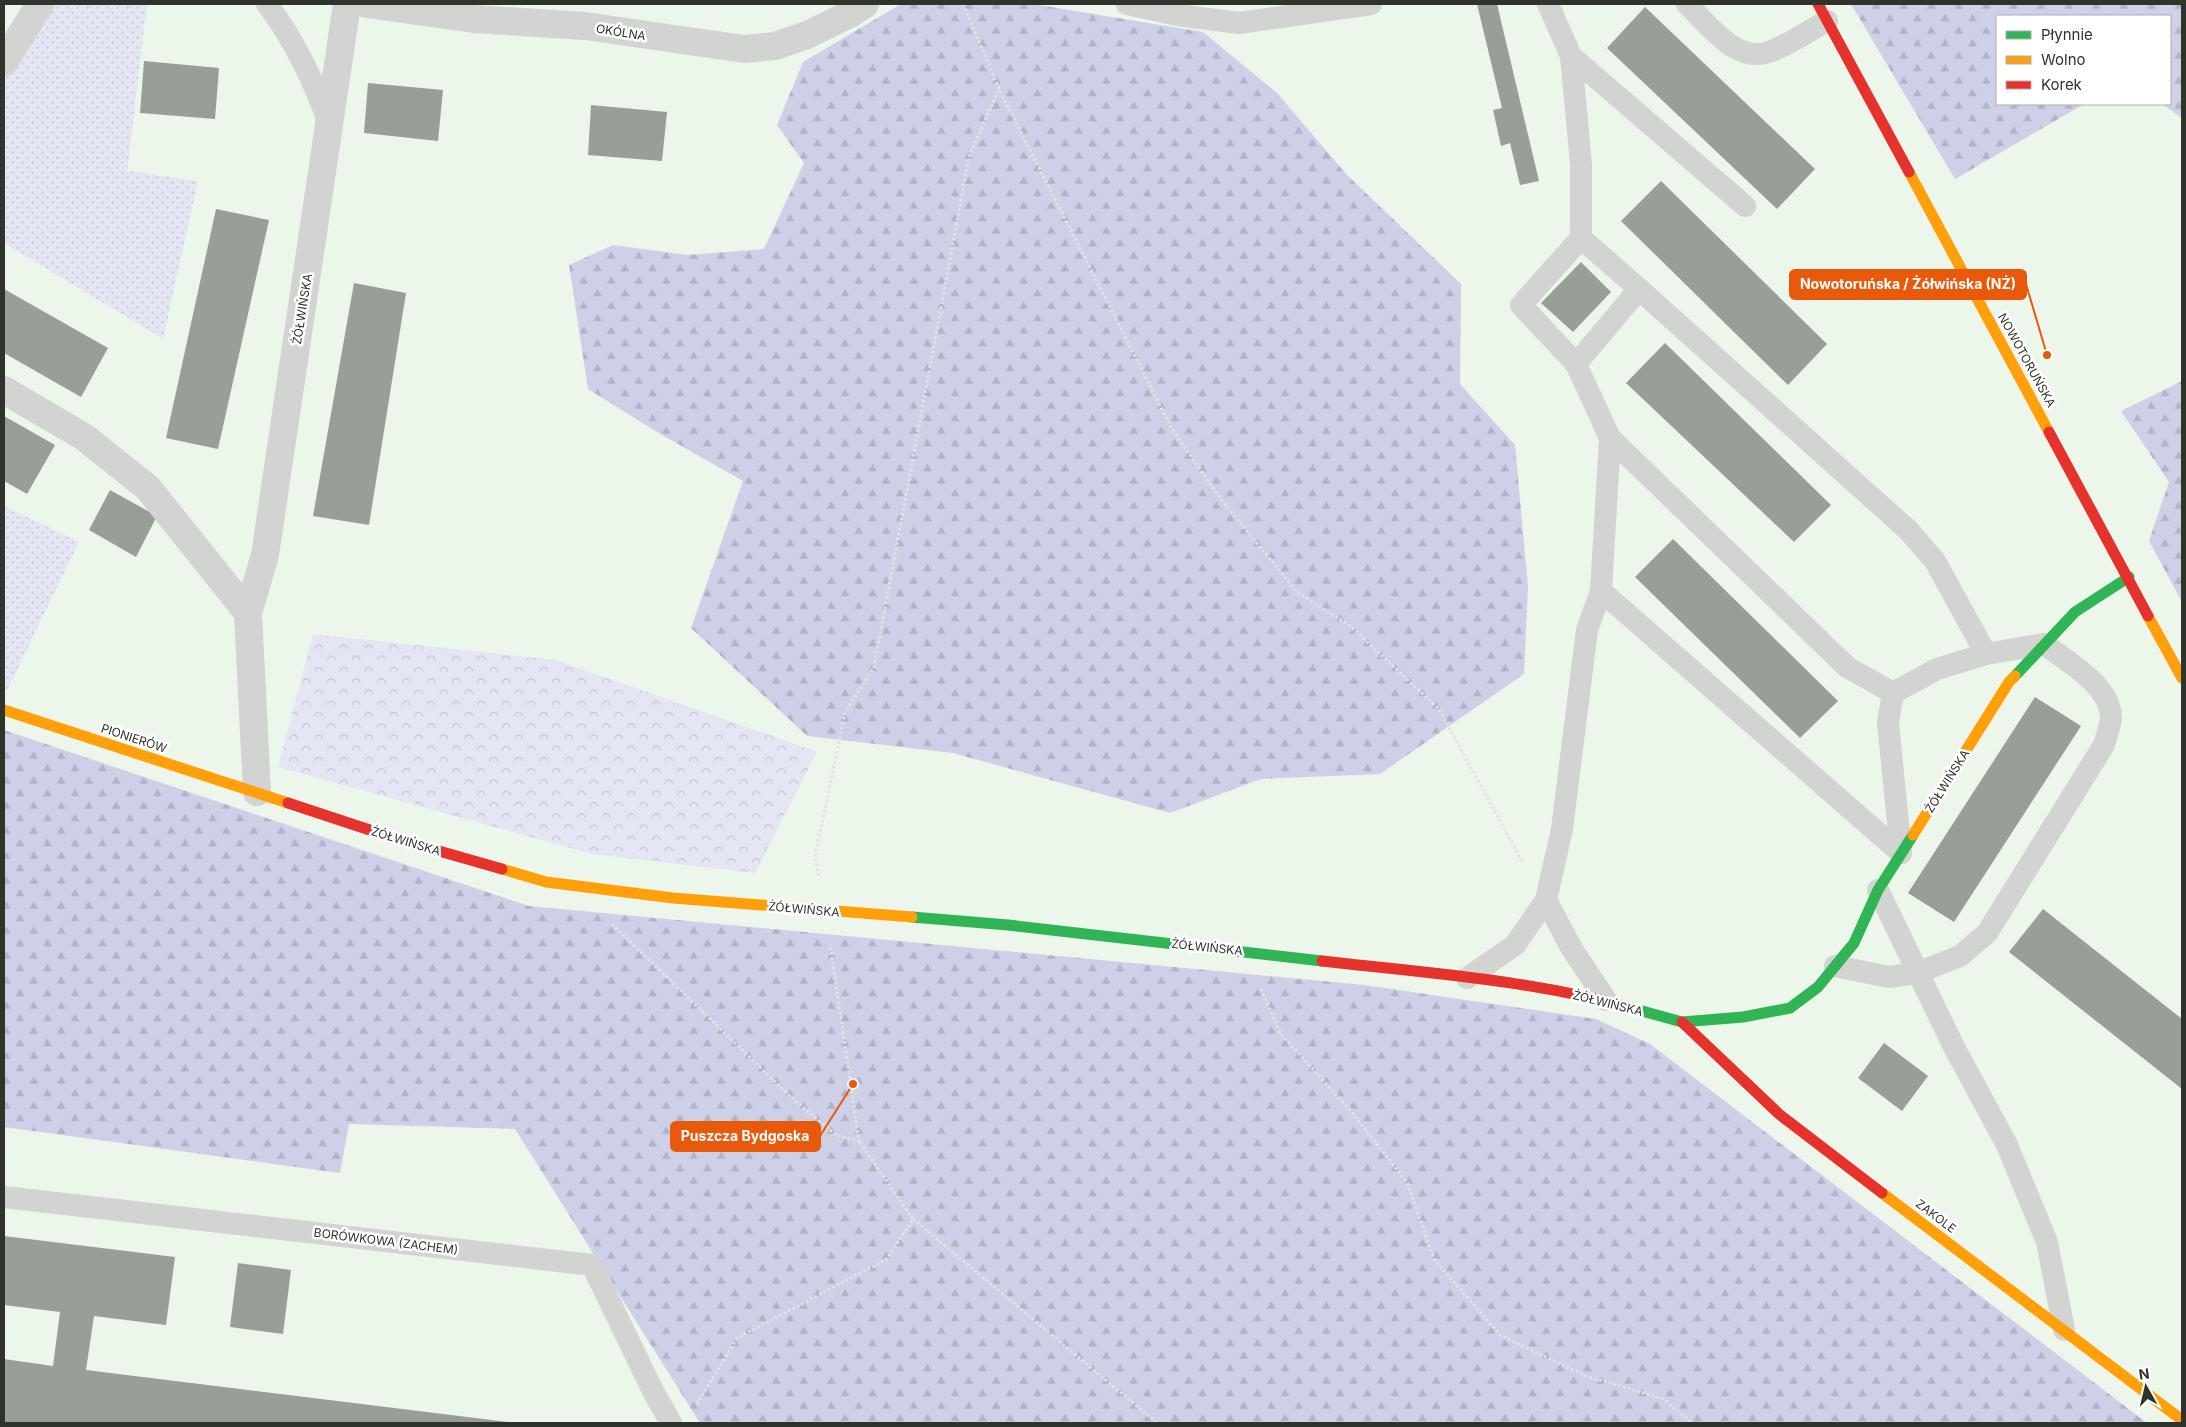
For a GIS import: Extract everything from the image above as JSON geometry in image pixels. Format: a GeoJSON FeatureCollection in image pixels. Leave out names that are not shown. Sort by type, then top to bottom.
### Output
{"type":"FeatureCollection","features":[{"type":"Feature","properties":{"kind":"street"},"geometry":{"type":"LineString","coordinates":[[4,62],[40,4]]}},
{"type":"Feature","properties":{"kind":"street","name":"ŻÓŁWIŃSKA"},"geometry":{"type":"LineString","coordinates":[[347,4],[265,555],[248,613],[257,792],[397,840],[546,882],[673,898],[1008,925],[1467,978],[1591,996],[1682,1022],[1743,1017],[1790,1008],[1818,987],[1854,943],[1878,890],[2009,682],[2075,612],[2129,577]]}},
{"type":"Feature","properties":{"kind":"street","name":"OKÓLNA"},"geometry":{"type":"LineString","coordinates":[[367,4],[474,19],[585,26],[744,49],[775,46],[806,35],[852,13],[864,4]]}},
{"type":"Feature","properties":{"kind":"street","name":"NOWOTORUŃSKA"},"geometry":{"type":"LineString","coordinates":[[1823,12],[2182,678]]}},
{"type":"Feature","properties":{"kind":"street"},"geometry":{"type":"LineString","coordinates":[[4,390],[84,437],[148,488],[248,613]]}},
{"type":"Feature","properties":{"kind":"street","name":"PIONIERÓW"},"geometry":{"type":"LineString","coordinates":[[4,710],[257,792]]}},
{"type":"Feature","properties":{"kind":"street","name":"ZAKOLE"},"geometry":{"type":"LineString","coordinates":[[1682,1022],[1779,1114],[2182,1420]]}},
{"type":"Feature","properties":{"kind":"lane"},"geometry":{"type":"LineString","coordinates":[[267,4],[282,24],[310,73],[330,123]]}},
{"type":"Feature","properties":{"kind":"lane"},"geometry":{"type":"LineString","coordinates":[[1127,4],[1177,15],[1239,22],[1371,4]]}},
{"type":"Feature","properties":{"kind":"lane"},"geometry":{"type":"LineString","coordinates":[[1548,4],[1572,56],[1581,164],[1581,238],[1521,305],[1576,364],[1610,438],[1847,668],[1893,693]]}},
{"type":"Feature","properties":{"kind":"lane"},"geometry":{"type":"LineString","coordinates":[[1687,4],[1731,46],[1752,55],[1769,52],[1823,12]]}},
{"type":"Feature","properties":{"kind":"lane"},"geometry":{"type":"LineString","coordinates":[[1572,56],[1745,206]]}},
{"type":"Feature","properties":{"kind":"lane"},"geometry":{"type":"LineString","coordinates":[[1581,238],[1909,531],[1935,561],[1986,654]]}},
{"type":"Feature","properties":{"kind":"lane"},"geometry":{"type":"LineString","coordinates":[[1576,364],[1640,289]]}},
{"type":"Feature","properties":{"kind":"lane"},"geometry":{"type":"LineString","coordinates":[[1467,978],[1516,945],[1546,900],[1562,829],[1587,630],[1601,591],[1610,438]]}},
{"type":"Feature","properties":{"kind":"lane"},"geometry":{"type":"LineString","coordinates":[[1601,591],[1901,853]]}},
{"type":"Feature","properties":{"kind":"lane"},"geometry":{"type":"LineString","coordinates":[[1836,966],[1889,977],[1917,972],[1960,956],[1986,933],[2104,745],[2111,718],[2107,698],[2084,673],[2044,644],[1986,654],[1937,669],[1893,693]]}},
{"type":"Feature","properties":{"kind":"lane"},"geometry":{"type":"LineString","coordinates":[[1893,693],[1888,723],[1901,853]]}},
{"type":"Feature","properties":{"kind":"lane"},"geometry":{"type":"LineString","coordinates":[[1878,890],[1954,1047],[2007,1145],[2047,1242],[2064,1330]]}},
{"type":"Feature","properties":{"kind":"lane"},"geometry":{"type":"LineString","coordinates":[[1546,900],[1572,949],[1606,1000]]}},
{"type":"Feature","properties":{"kind":"lane","name":"BORÓWKOWA (ZACHEM)"},"geometry":{"type":"LineString","coordinates":[[4,1197],[592,1265],[653,1391],[671,1423]]}},
{"type":"Feature","properties":{"kind":"path"},"geometry":{"type":"LineString","coordinates":[[963,4],[999,89],[1172,429],[1220,498],[1296,590],[1350,626],[1439,709],[1509,838],[1546,900]]}},
{"type":"Feature","properties":{"kind":"path"},"geometry":{"type":"LineString","coordinates":[[999,89],[969,157],[874,667],[845,713],[815,858],[825,910],[859,1141],[913,1219],[1158,1423]]}},
{"type":"Feature","properties":{"kind":"path"},"geometry":{"type":"LineString","coordinates":[[607,920],[794,1100],[836,1135],[859,1141]]}},
{"type":"Feature","properties":{"kind":"path"},"geometry":{"type":"LineString","coordinates":[[1244,952],[1280,1033],[1349,1109],[1407,1182],[1434,1259],[1500,1335],[1586,1376],[1664,1399],[1692,1423]]}},
{"type":"Feature","properties":{"kind":"path"},"geometry":{"type":"LineString","coordinates":[[696,1406],[737,1338],[887,1258],[913,1219]]}},
{"type":"Feature","properties":{"kind":"green space"},"geometry":{"type":"Polygon","coordinates":[[[44,4],[147,4],[127,171],[198,181],[163,339],[4,243],[4,69],[44,4]]]}},
{"type":"Feature","properties":{"kind":"green space"},"geometry":{"type":"Polygon","coordinates":[[[901,4],[1033,4],[1203,32],[1277,93],[1347,175],[1461,284],[1460,384],[1515,445],[1528,587],[1524,674],[1380,774],[1261,779],[1170,813],[953,753],[807,736],[691,628],[743,481],[657,432],[588,389],[569,265],[613,245],[687,255],[764,249],[804,163],[777,125],[803,62],[901,4]]]}},
{"type":"Feature","properties":{"kind":"green space"},"geometry":{"type":"Polygon","coordinates":[[[1851,4],[2182,4],[2182,118],[2163,105],[2171,105],[2171,15],[1996,15],[1996,105],[2082,105],[1955,179],[1851,4]]]}},
{"type":"Feature","properties":{"kind":"green space"},"geometry":{"type":"Polygon","coordinates":[[[2182,381],[2182,602],[2149,541],[2169,482],[2121,411],[2182,381]]]}},
{"type":"Feature","properties":{"kind":"green space"},"geometry":{"type":"Polygon","coordinates":[[[4,506],[79,542],[7,691],[4,690],[4,506]]]}},
{"type":"Feature","properties":{"kind":"green space"},"geometry":{"type":"Polygon","coordinates":[[[313,634],[556,660],[817,752],[755,873],[592,854],[278,767],[313,634]]]}},
{"type":"Feature","properties":{"kind":"green space"},"geometry":{"type":"Polygon","coordinates":[[[4,730],[529,906],[1364,985],[1596,1019],[1650,1044],[2147,1423],[700,1423],[515,1129],[349,1124],[340,1173],[4,1127],[4,730]]]}},
{"type":"Feature","properties":{"kind":"building"},"geometry":{"type":"Polygon","coordinates":[[[1477,4],[1497,4],[1539,181],[1520,185],[1510,143],[1501,146],[1493,110],[1502,108],[1477,4]]]}},
{"type":"Feature","properties":{"kind":"building"},"geometry":{"type":"Polygon","coordinates":[[[1645,7],[1815,169],[1777,209],[1607,48],[1645,7]]]}},
{"type":"Feature","properties":{"kind":"building"},"geometry":{"type":"Polygon","coordinates":[[[144,61],[219,68],[215,119],[140,113],[144,61]]]}},
{"type":"Feature","properties":{"kind":"building"},"geometry":{"type":"Polygon","coordinates":[[[368,83],[443,90],[438,141],[364,133],[368,83]]]}},
{"type":"Feature","properties":{"kind":"building"},"geometry":{"type":"Polygon","coordinates":[[[591,105],[667,112],[662,161],[588,155],[591,105]]]}},
{"type":"Feature","properties":{"kind":"building"},"geometry":{"type":"Polygon","coordinates":[[[1661,181],[1827,344],[1788,385],[1621,221],[1661,181]]]}},
{"type":"Feature","properties":{"kind":"building"},"geometry":{"type":"Polygon","coordinates":[[[216,209],[269,220],[218,449],[166,438],[216,209]]]}},
{"type":"Feature","properties":{"kind":"building"},"geometry":{"type":"Polygon","coordinates":[[[1581,262],[1611,292],[1573,332],[1541,303],[1581,262]]]}},
{"type":"Feature","properties":{"kind":"building"},"geometry":{"type":"Polygon","coordinates":[[[354,283],[406,293],[369,525],[313,516],[354,283]]]}},
{"type":"Feature","properties":{"kind":"building"},"geometry":{"type":"Polygon","coordinates":[[[4,289],[108,348],[81,397],[4,353],[4,289]]]}},
{"type":"Feature","properties":{"kind":"building"},"geometry":{"type":"Polygon","coordinates":[[[1665,343],[1831,505],[1794,542],[1626,383],[1665,343]]]}},
{"type":"Feature","properties":{"kind":"building"},"geometry":{"type":"Polygon","coordinates":[[[4,416],[55,445],[27,494],[4,481],[4,416]]]}},
{"type":"Feature","properties":{"kind":"building"},"geometry":{"type":"Polygon","coordinates":[[[110,490],[157,516],[136,557],[89,530],[110,490]]]}},
{"type":"Feature","properties":{"kind":"building"},"geometry":{"type":"Polygon","coordinates":[[[1673,539],[1838,701],[1800,738],[1635,577],[1673,539]]]}},
{"type":"Feature","properties":{"kind":"building"},"geometry":{"type":"Polygon","coordinates":[[[2035,697],[2081,726],[1954,922],[1908,893],[2035,697]]]}},
{"type":"Feature","properties":{"kind":"building"},"geometry":{"type":"Polygon","coordinates":[[[2043,909],[2182,1019],[2182,1089],[2009,952],[2043,909]]]}},
{"type":"Feature","properties":{"kind":"building"},"geometry":{"type":"Polygon","coordinates":[[[1884,1043],[1928,1076],[1902,1111],[1858,1078],[1884,1043]]]}},
{"type":"Feature","properties":{"kind":"building"},"geometry":{"type":"Polygon","coordinates":[[[4,1236],[175,1257],[166,1325],[94,1316],[86,1370],[517,1423],[4,1423],[4,1359],[53,1366],[60,1312],[4,1305],[4,1236]]]}},
{"type":"Feature","properties":{"kind":"building"},"geometry":{"type":"Polygon","coordinates":[[[238,1263],[291,1270],[283,1334],[230,1327],[238,1263]]]}},
{"type":"Feature","properties":{"kind":"traffic: fast"},"geometry":{"type":"LineString","coordinates":[[2015,676],[2075,612],[2129,577]]}},
{"type":"Feature","properties":{"kind":"traffic: fast"},"geometry":{"type":"LineString","coordinates":[[1635,1009],[1682,1022],[1743,1017],[1790,1008],[1818,987],[1854,943],[1878,890],[1913,835]]}},
{"type":"Feature","properties":{"kind":"traffic: fast"},"geometry":{"type":"LineString","coordinates":[[912,917],[1008,925],[1322,961]]}},
{"type":"Feature","properties":{"kind":"traffic: slow"},"geometry":{"type":"LineString","coordinates":[[1909,172],[2049,432]]}},
{"type":"Feature","properties":{"kind":"traffic: slow"},"geometry":{"type":"LineString","coordinates":[[2148,616],[2182,678]]}},
{"type":"Feature","properties":{"kind":"traffic: slow"},"geometry":{"type":"LineString","coordinates":[[1913,835],[2009,682],[2015,676]]}},
{"type":"Feature","properties":{"kind":"traffic: slow"},"geometry":{"type":"LineString","coordinates":[[4,710],[288,803]]}},
{"type":"Feature","properties":{"kind":"traffic: slow"},"geometry":{"type":"LineString","coordinates":[[502,869],[546,882],[673,898],[912,917]]}},
{"type":"Feature","properties":{"kind":"traffic: slow"},"geometry":{"type":"LineString","coordinates":[[1882,1193],[2182,1420]]}},
{"type":"Feature","properties":{"kind":"traffic: jam"},"geometry":{"type":"LineString","coordinates":[[1818,4],[1909,172]]}},
{"type":"Feature","properties":{"kind":"traffic: jam"},"geometry":{"type":"LineString","coordinates":[[2049,432],[2148,616]]}},
{"type":"Feature","properties":{"kind":"traffic: jam"},"geometry":{"type":"LineString","coordinates":[[288,803],[397,839],[502,869]]}},
{"type":"Feature","properties":{"kind":"traffic: jam"},"geometry":{"type":"LineString","coordinates":[[1322,961],[1519,984],[1597,999],[1635,1009]]}},
{"type":"Feature","properties":{"kind":"traffic: jam"},"geometry":{"type":"LineString","coordinates":[[1682,1022],[1779,1114],[1882,1193]]}},
{"type":"Feature","properties":{"kind":"place","name":"Nowotoruńska / Żółwińska (NŻ)"},"geometry":{"type":"Point","coordinates":[2047,355]}},
{"type":"Feature","properties":{"kind":"place","name":"Puszcza Bydgoska"},"geometry":{"type":"Point","coordinates":[853,1084]}}]}
